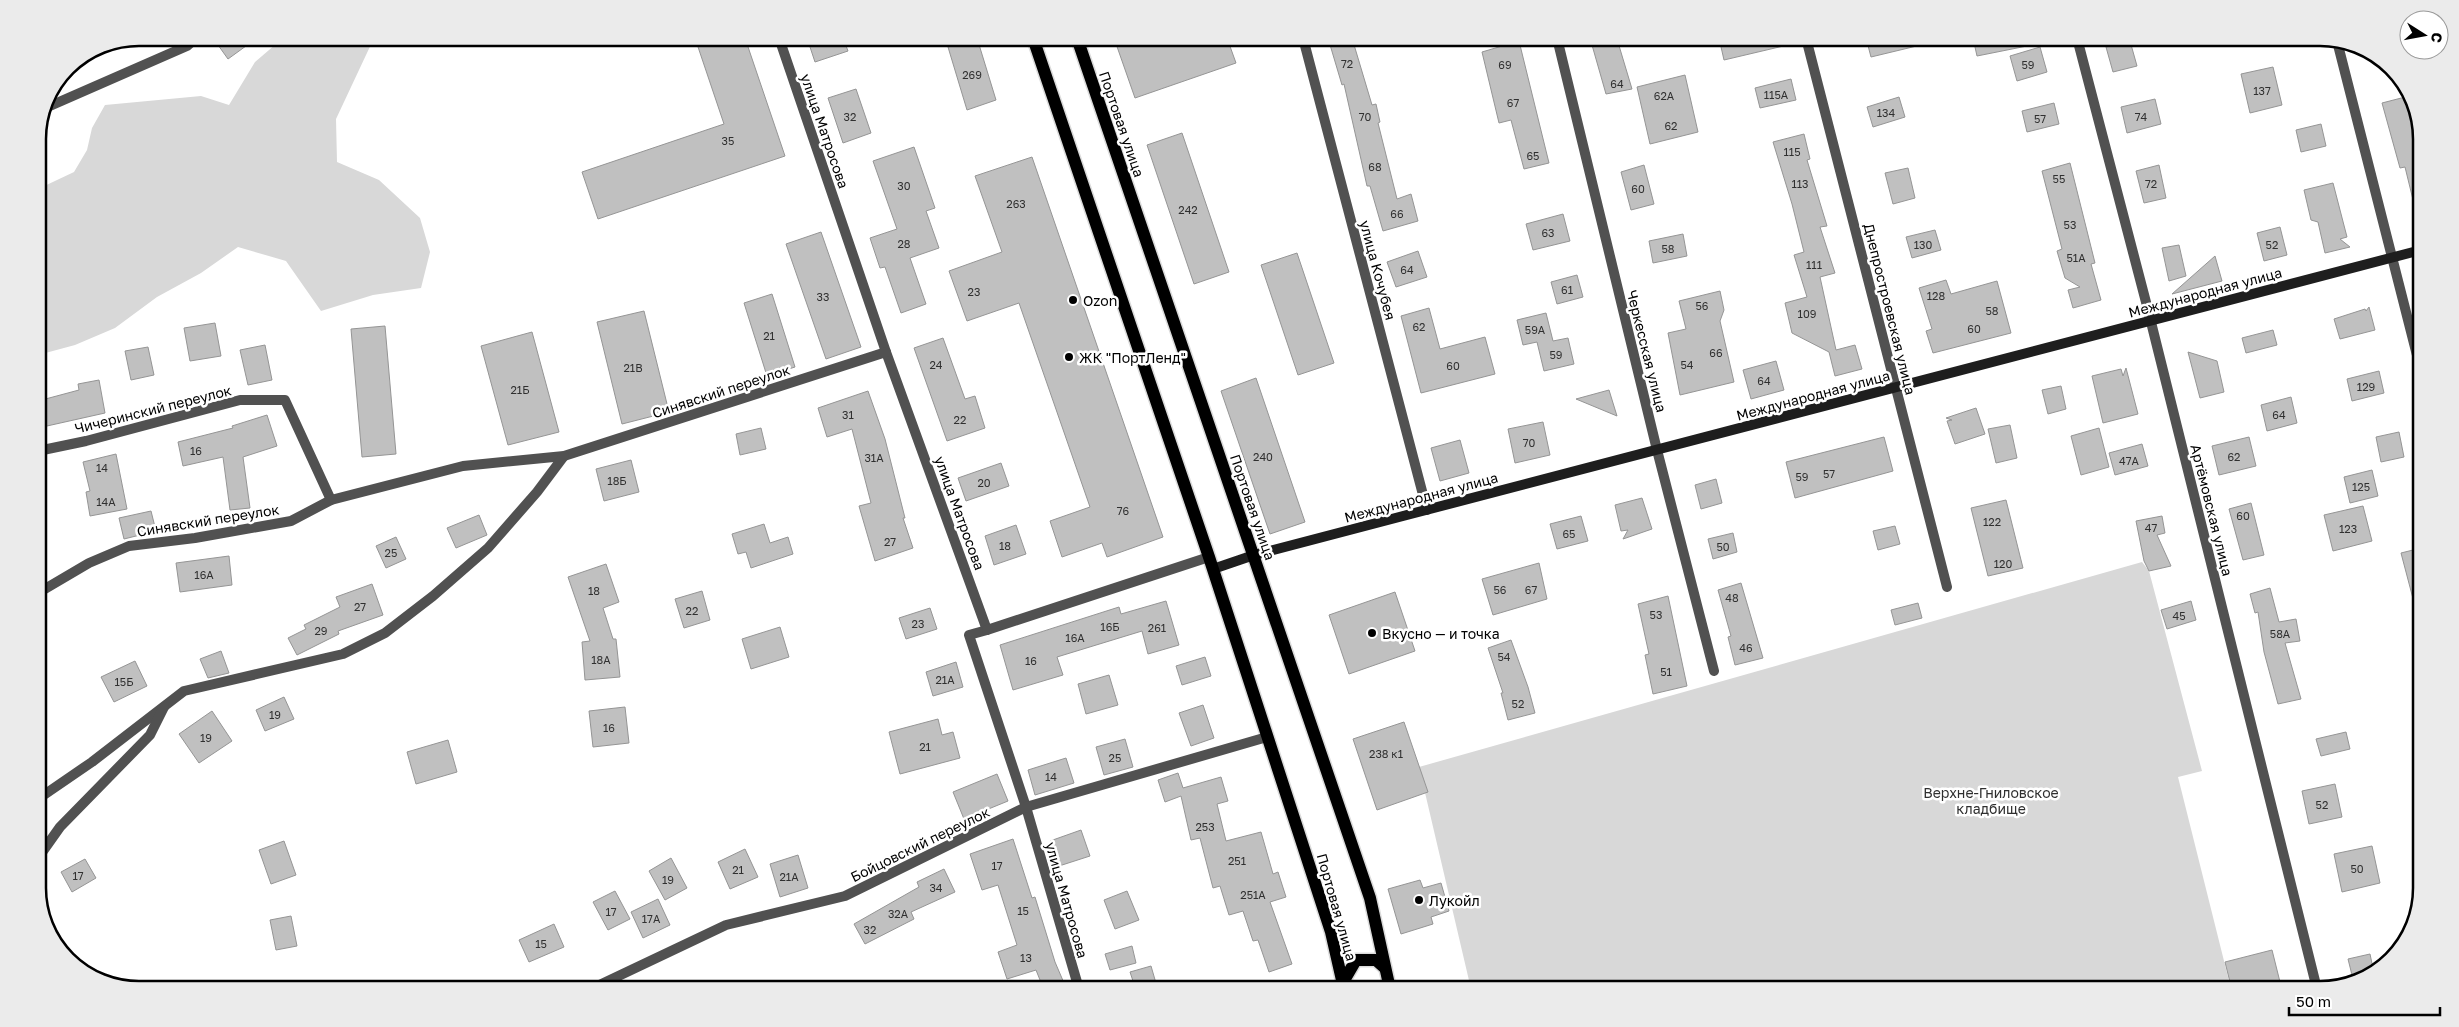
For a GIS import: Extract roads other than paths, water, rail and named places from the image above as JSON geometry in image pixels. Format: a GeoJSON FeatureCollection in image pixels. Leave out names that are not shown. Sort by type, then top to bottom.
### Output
{"type":"FeatureCollection","features":[{"type":"Feature","properties":{"kind":"main road","name":"Портовая улица"},"geometry":{"type":"LineString","coordinates":[[1036,46],[1211,563],[1331,932],[1342,981]]}},
{"type":"Feature","properties":{"kind":"main road","name":"Портовая улица"},"geometry":{"type":"LineString","coordinates":[[1080,46],[1370,898],[1388,981]]}},
{"type":"Feature","properties":{"kind":"main road","name":"Международная улица"},"geometry":{"type":"LineString","coordinates":[[1211,563],[1254,555],[2413,252]]}},
{"type":"Feature","properties":{"kind":"main road"},"geometry":{"type":"LineString","coordinates":[[1346,981],[1356,960],[1376,960],[1385,968]]}},
{"type":"Feature","properties":{"kind":"street"},"geometry":{"type":"LineString","coordinates":[[53,105],[187,46]]}},
{"type":"Feature","properties":{"kind":"street","name":"улица Матросова"},"geometry":{"type":"LineString","coordinates":[[782,46],[886,352],[987,630],[969,635],[1026,807],[1076,981]]}},
{"type":"Feature","properties":{"kind":"street","name":"улица Кочубея"},"geometry":{"type":"LineString","coordinates":[[1305,46],[1427,510]]}},
{"type":"Feature","properties":{"kind":"street","name":"Черкесская улица"},"geometry":{"type":"LineString","coordinates":[[1559,46],[1657,450],[1714,671]]}},
{"type":"Feature","properties":{"kind":"street","name":"Днепростроевская улица"},"geometry":{"type":"LineString","coordinates":[[1808,46],[1947,587]]}},
{"type":"Feature","properties":{"kind":"street","name":"Артёмовская улица"},"geometry":{"type":"LineString","coordinates":[[2079,46],[2151,320],[2315,981]]}},
{"type":"Feature","properties":{"kind":"street"},"geometry":{"type":"LineString","coordinates":[[2339,48],[2413,338]]}},
{"type":"Feature","properties":{"kind":"street","name":"Синявский переулок"},"geometry":{"type":"LineString","coordinates":[[46,588],[89,563],[129,546],[195,538],[251,526],[291,521],[331,500],[463,466],[564,456],[886,352]]}},
{"type":"Feature","properties":{"kind":"street","name":"Чичеринский переулок"},"geometry":{"type":"LineString","coordinates":[[46,449],[86,441],[240,400],[284,400],[331,500]]}},
{"type":"Feature","properties":{"kind":"street"},"geometry":{"type":"LineString","coordinates":[[46,794],[92,762],[184,691],[343,654],[385,633],[433,596],[488,548],[537,492],[564,456]]}},
{"type":"Feature","properties":{"kind":"street","name":"Международная улица"},"geometry":{"type":"LineString","coordinates":[[987,630],[1211,563]]}},
{"type":"Feature","properties":{"kind":"street"},"geometry":{"type":"LineString","coordinates":[[46,847],[60,827],[150,735],[166,704]]}},
{"type":"Feature","properties":{"kind":"street","name":"Бойцовский переулок"},"geometry":{"type":"LineString","coordinates":[[610,981],[726,926],[845,896],[1026,807],[1267,737]]}},
{"type":"Feature","properties":{"kind":"place","name":"Ozon"},"geometry":{"type":"Point","coordinates":[1073,300]}},
{"type":"Feature","properties":{"kind":"place","name":"ЖК \"ПортЛенд\""},"geometry":{"type":"Point","coordinates":[1069,357]}},
{"type":"Feature","properties":{"kind":"place","name":"Вкусно — и точка"},"geometry":{"type":"Point","coordinates":[1372,633]}},
{"type":"Feature","properties":{"kind":"place","name":"Лукойл"},"geometry":{"type":"Point","coordinates":[1419,900]}},
{"type":"Feature","properties":{"kind":"park label","name":"Верхне-Гниловское кладбище"},"geometry":{"type":"Point","coordinates":[1991,800]}}]}
